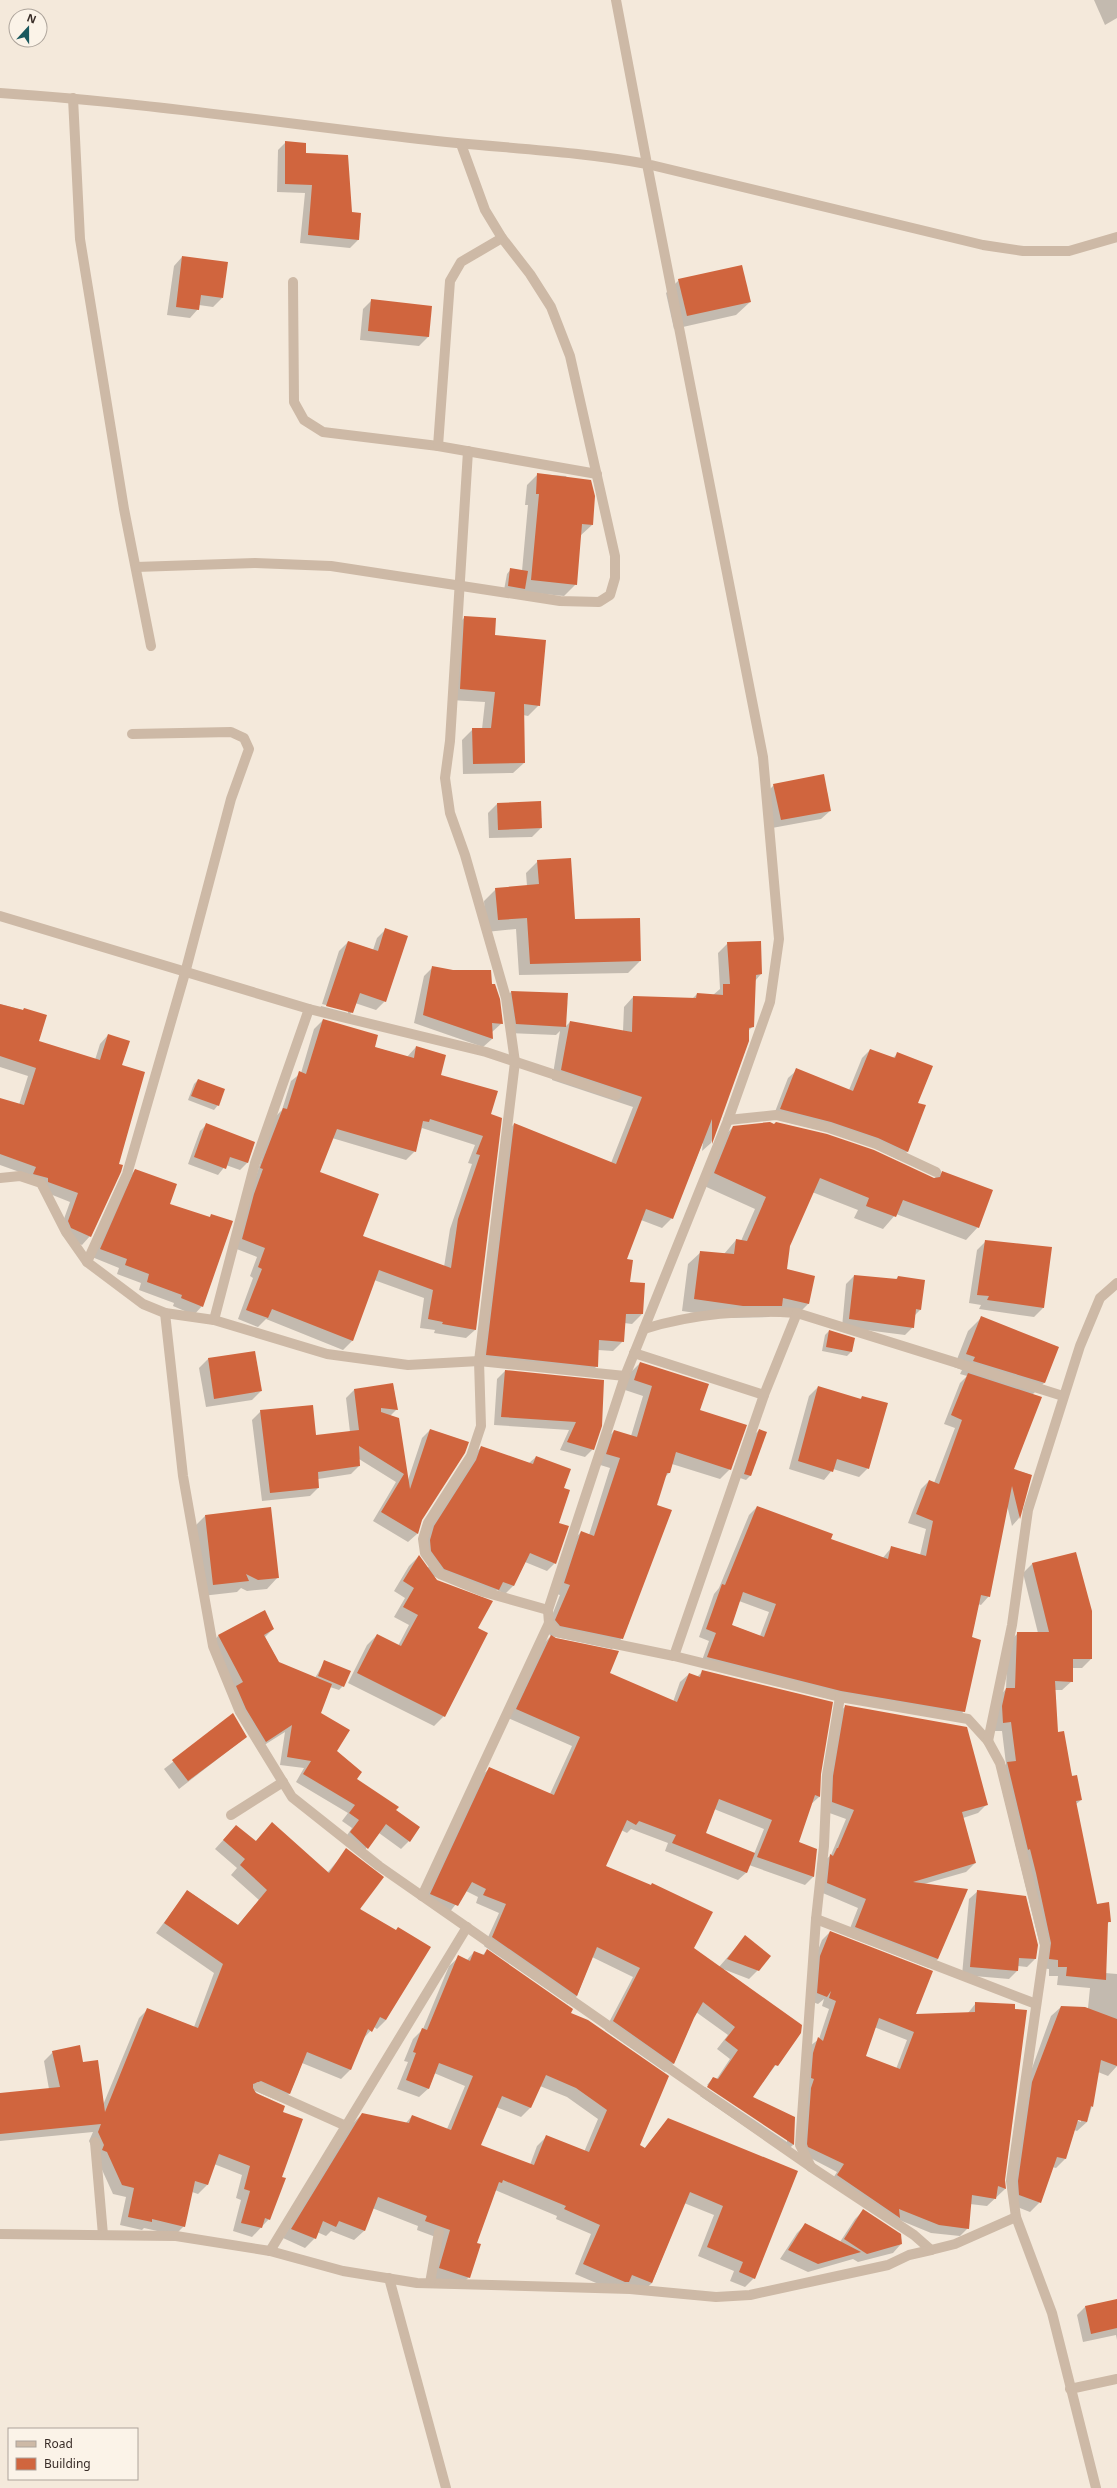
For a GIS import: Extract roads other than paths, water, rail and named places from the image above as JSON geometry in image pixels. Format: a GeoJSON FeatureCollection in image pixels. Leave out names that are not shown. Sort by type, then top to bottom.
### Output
{"type":"FeatureCollection","features":[{"type":"Feature","properties":{"kind":"street"},"geometry":{"type":"LineString","coordinates":[[422,1896],[549,1623],[548,1610],[625,1376],[728,1120],[770,1002],[779,939],[763,758],[646,164],[616,0]]}},
{"type":"Feature","properties":{"kind":"street"},"geometry":{"type":"LineString","coordinates":[[0,94],[73,98],[461,144],[611,157],[646,164],[983,245],[1023,251],[1069,251],[1117,237]]}},
{"type":"Feature","properties":{"kind":"street"},"geometry":{"type":"LineString","coordinates":[[73,98],[80,239],[136,567],[151,646]]}},
{"type":"Feature","properties":{"kind":"street"},"geometry":{"type":"LineString","coordinates":[[136,567],[255,563],[331,566],[459,587],[560,601],[599,602],[610,595],[614,578],[615,556],[570,356],[551,307],[530,274],[502,238],[485,210],[461,144]]}},
{"type":"Feature","properties":{"kind":"street"},"geometry":{"type":"LineString","coordinates":[[438,446],[450,281],[461,262],[502,238]]}},
{"type":"Feature","properties":{"kind":"street"},"geometry":{"type":"LineString","coordinates":[[293,282],[294,402],[304,420],[322,432],[438,446],[597,474]]}},
{"type":"Feature","properties":{"kind":"street"},"geometry":{"type":"LineString","coordinates":[[468,451],[450,741],[445,778],[450,813],[506,998],[515,1062],[479,1361],[481,1426],[471,1456],[428,1522],[423,1539],[425,1553],[440,1574],[456,1582],[548,1610]]}},
{"type":"Feature","properties":{"kind":"street"},"geometry":{"type":"LineString","coordinates":[[87,1262],[127,1174],[185,973],[231,799],[250,749],[244,738],[231,732],[132,734]]}},
{"type":"Feature","properties":{"kind":"street"},"geometry":{"type":"LineString","coordinates":[[0,916],[185,973],[309,1009],[486,1052],[616,1095]]}},
{"type":"Feature","properties":{"kind":"street"},"geometry":{"type":"LineString","coordinates":[[214,1320],[255,1163],[309,1009]]}},
{"type":"Feature","properties":{"kind":"street"},"geometry":{"type":"LineString","coordinates":[[728,1120],[776,1115],[829,1128],[876,1144],[936,1172]]}},
{"type":"Feature","properties":{"kind":"street"},"geometry":{"type":"LineString","coordinates":[[0,1178],[20,1176],[41,1183],[66,1232],[87,1262],[143,1304],[165,1313],[214,1320],[327,1354],[408,1365],[479,1361],[625,1376]]}},
{"type":"Feature","properties":{"kind":"street"},"geometry":{"type":"LineString","coordinates":[[988,1741],[1012,1625],[1028,1510],[1063,1396],[1100,1298],[1117,1283]]}},
{"type":"Feature","properties":{"kind":"street"},"geometry":{"type":"LineString","coordinates":[[644,1329],[667,1321],[764,1310],[797,1312],[1063,1396]]}},
{"type":"Feature","properties":{"kind":"street"},"geometry":{"type":"LineString","coordinates":[[674,1656],[764,1395],[797,1312]]}},
{"type":"Feature","properties":{"kind":"street"},"geometry":{"type":"LineString","coordinates":[[165,1313],[183,1476],[213,1646],[240,1712],[292,1797],[379,1866],[811,2167],[914,2235],[931,2250]]}},
{"type":"Feature","properties":{"kind":"street"},"geometry":{"type":"LineString","coordinates":[[634,1353],[764,1395]]}},
{"type":"Feature","properties":{"kind":"street"},"geometry":{"type":"LineString","coordinates":[[549,1623],[557,1632],[674,1656],[840,1697],[968,1719],[988,1741],[1000,1763],[1045,1945],[1011,2181],[1016,2217],[1052,2313],[1096,2488]]}},
{"type":"Feature","properties":{"kind":"street"},"geometry":{"type":"LineString","coordinates":[[811,2167],[800,2145],[816,1919],[824,1846],[827,1775],[840,1697]]}},
{"type":"Feature","properties":{"kind":"street"},"geometry":{"type":"LineString","coordinates":[[231,1815],[283,1782]]}},
{"type":"Feature","properties":{"kind":"street"},"geometry":{"type":"LineString","coordinates":[[816,1919],[1036,2004]]}},
{"type":"Feature","properties":{"kind":"street"},"geometry":{"type":"LineString","coordinates":[[270,2251],[467,1927]]}},
{"type":"Feature","properties":{"kind":"street"},"geometry":{"type":"LineString","coordinates":[[259,2087],[346,2126]]}},
{"type":"Feature","properties":{"kind":"street"},"geometry":{"type":"LineString","coordinates":[[95,2142],[103,2235]]}},
{"type":"Feature","properties":{"kind":"street"},"geometry":{"type":"LineString","coordinates":[[0,2234],[176,2236],[270,2251],[343,2271],[430,2283],[630,2289],[716,2297],[744,2295],[888,2265],[909,2255],[955,2244],[1016,2217]]}},
{"type":"Feature","properties":{"kind":"street"},"geometry":{"type":"LineString","coordinates":[[430,2283],[439,2232]]}},
{"type":"Feature","properties":{"kind":"street"},"geometry":{"type":"LineString","coordinates":[[389,2278],[446,2488]]}},
{"type":"Feature","properties":{"kind":"street"},"geometry":{"type":"LineString","coordinates":[[1070,2389],[1117,2379]]}}]}
